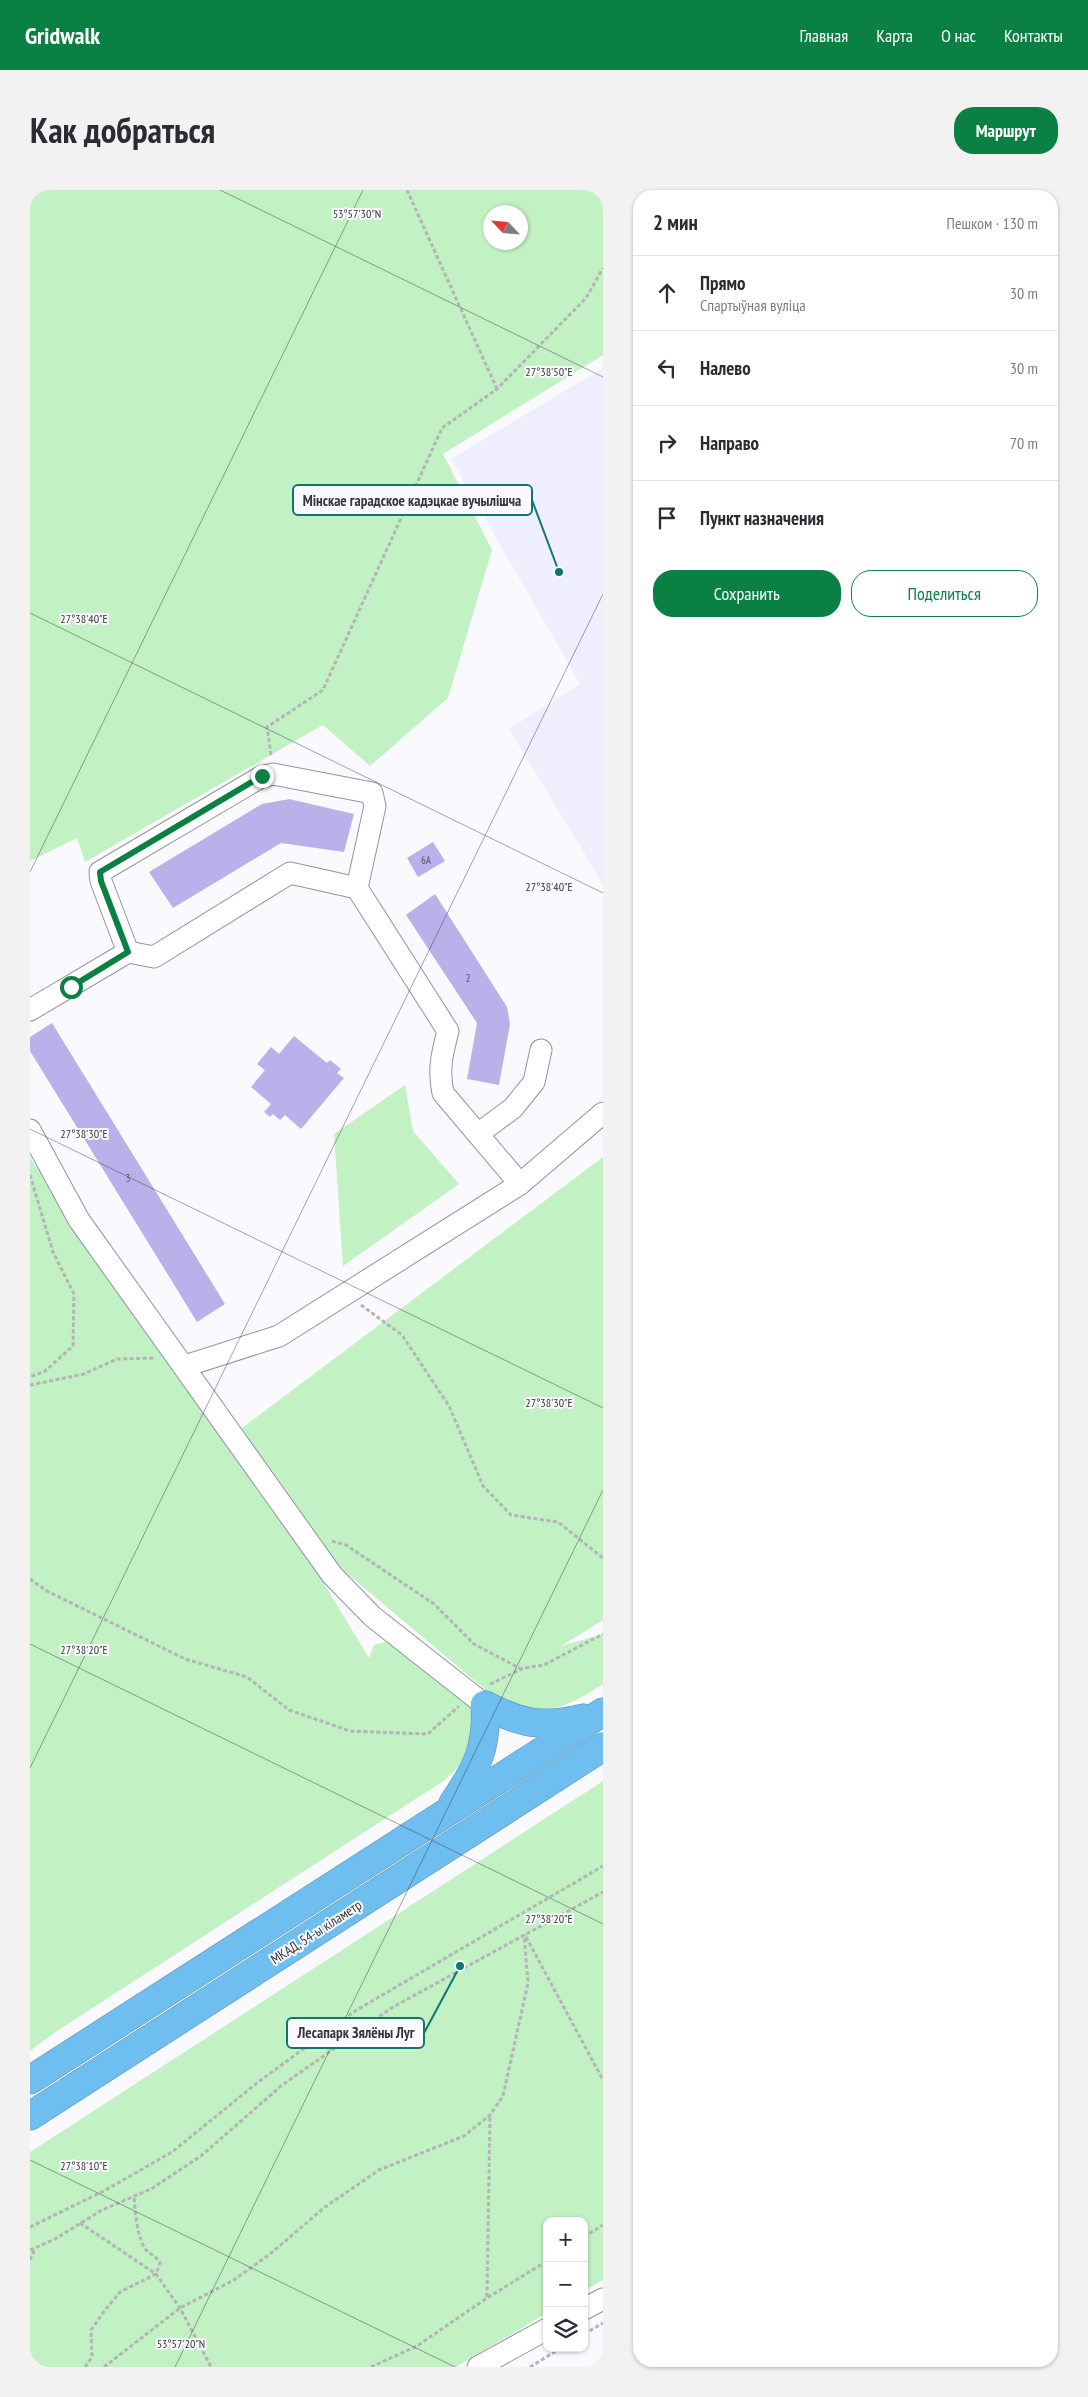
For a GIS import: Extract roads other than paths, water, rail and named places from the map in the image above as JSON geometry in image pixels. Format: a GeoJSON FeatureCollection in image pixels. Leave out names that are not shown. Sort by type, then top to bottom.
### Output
{"type":"FeatureCollection","features":[{"type":"Feature","properties":{"kind":"highway"},"geometry":{"type":"LineString","coordinates":[[478,1700],[512,1718],[537,1724],[557,1724],[601,1713]]}},
{"type":"Feature","properties":{"kind":"highway"},"geometry":{"type":"LineString","coordinates":[[447,1811],[468,1782],[483,1750],[487,1728],[478,1700]]}},
{"type":"Feature","properties":{"kind":"highway"},"geometry":{"type":"LineString","coordinates":[[30,2080],[601,1713]]}},
{"type":"Feature","properties":{"kind":"highway","name":"МКАД, 54-ы кіламетр"},"geometry":{"type":"LineString","coordinates":[[30,2116],[603,1747]]}},
{"type":"Feature","properties":{"kind":"street"},"geometry":{"type":"LineString","coordinates":[[128,952],[101,881],[100,872],[262,776],[273,774],[372,793],[375,806],[357,888],[448,1031],[440,1059],[439,1076],[443,1093],[520,1184]]}},
{"type":"Feature","properties":{"kind":"street"},"geometry":{"type":"LineString","coordinates":[[30,1010],[128,952],[154,957],[290,873],[357,888]]}},
{"type":"Feature","properties":{"kind":"street"},"geometry":{"type":"LineString","coordinates":[[478,1134],[513,1108],[534,1082],[541,1050]]}},
{"type":"Feature","properties":{"kind":"street"},"geometry":{"type":"LineString","coordinates":[[180,1360],[279,1336],[520,1184],[603,1113]]}},
{"type":"Feature","properties":{"kind":"street"},"geometry":{"type":"LineString","coordinates":[[30,1130],[79,1220],[332,1575],[373,1617],[478,1700]]}},
{"type":"Feature","properties":{"kind":"street"},"geometry":{"type":"LineString","coordinates":[[588,2307],[603,2299]]}},
{"type":"Feature","properties":{"kind":"street"},"geometry":{"type":"LineString","coordinates":[[484,2366],[543,2331]]}},
{"type":"Feature","properties":{"kind":"place","name":"Мінскае гарадское кадэцкае вучылішча"},"geometry":{"type":"Point","coordinates":[559,572]}},
{"type":"Feature","properties":{"kind":"place","name":"Лесапарк Зялёны Луг"},"geometry":{"type":"Point","coordinates":[460,1966]}}]}
